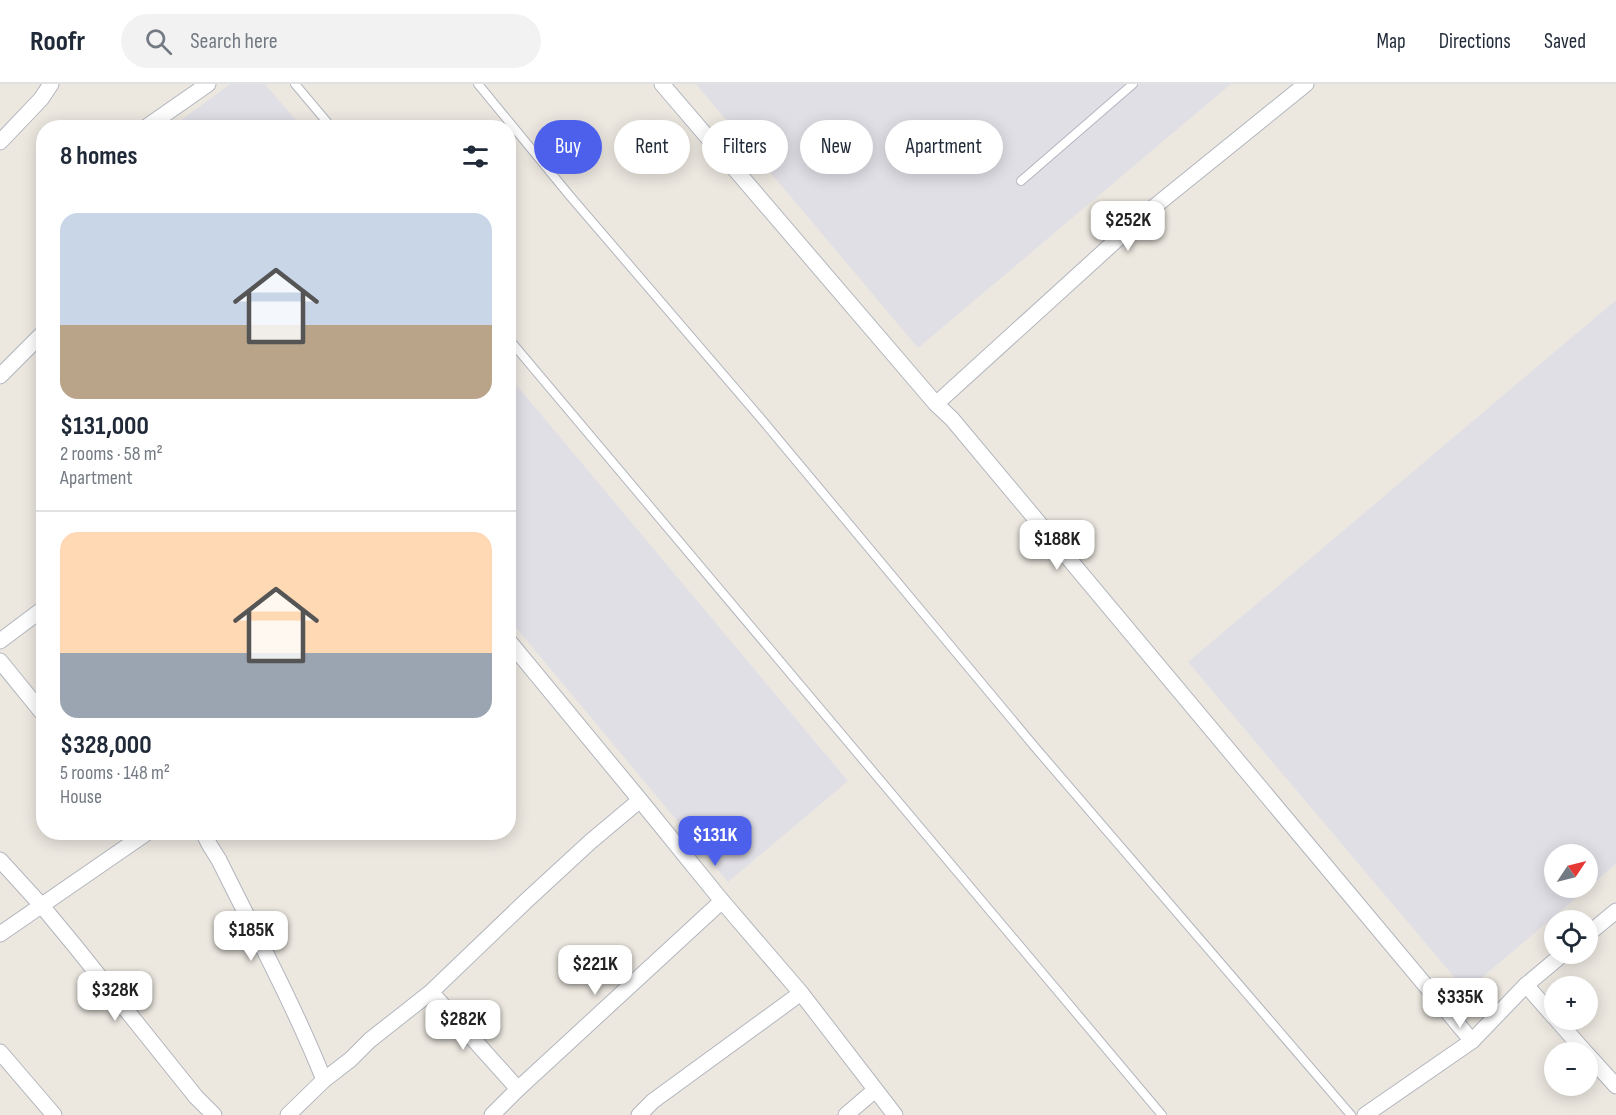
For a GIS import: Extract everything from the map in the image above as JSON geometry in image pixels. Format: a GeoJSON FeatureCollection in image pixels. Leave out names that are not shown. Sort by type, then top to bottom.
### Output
{"type":"FeatureCollection","features":[{"type":"Feature","properties":{"kind":"street"},"geometry":{"type":"LineString","coordinates":[[0,142],[41,99],[51,84]]}},
{"type":"Feature","properties":{"kind":"street"},"geometry":{"type":"LineString","coordinates":[[156,120],[208,84]]}},
{"type":"Feature","properties":{"kind":"street"},"geometry":{"type":"LineString","coordinates":[[662,84],[936,404],[952,419],[1472,1041]]}},
{"type":"Feature","properties":{"kind":"street"},"geometry":{"type":"LineString","coordinates":[[936,404],[1144,215],[1306,84]]}},
{"type":"Feature","properties":{"kind":"street"},"geometry":{"type":"LineString","coordinates":[[0,376],[36,340]]}},
{"type":"Feature","properties":{"kind":"street"},"geometry":{"type":"LineString","coordinates":[[0,641],[36,614]]}},
{"type":"Feature","properties":{"kind":"street"},"geometry":{"type":"LineString","coordinates":[[516,650],[722,901],[801,993],[895,1115]]}},
{"type":"Feature","properties":{"kind":"street"},"geometry":{"type":"LineString","coordinates":[[0,661],[36,705]]}},
{"type":"Feature","properties":{"kind":"street"},"geometry":{"type":"LineString","coordinates":[[288,1115],[370,1040],[431,992],[526,900],[640,800]]}},
{"type":"Feature","properties":{"kind":"street"},"geometry":{"type":"LineString","coordinates":[[0,934],[137,840]]}},
{"type":"Feature","properties":{"kind":"street"},"geometry":{"type":"LineString","coordinates":[[208,840],[287,996],[324,1080]]}},
{"type":"Feature","properties":{"kind":"street"},"geometry":{"type":"LineString","coordinates":[[0,860],[42,906],[196,1097],[214,1115]]}},
{"type":"Feature","properties":{"kind":"street"},"geometry":{"type":"LineString","coordinates":[[492,1115],[722,901]]}},
{"type":"Feature","properties":{"kind":"street"},"geometry":{"type":"LineString","coordinates":[[1598,926],[1616,911]]}},
{"type":"Feature","properties":{"kind":"street"},"geometry":{"type":"LineString","coordinates":[[1365,1115],[1472,1041],[1526,985],[1551,964]]}},
{"type":"Feature","properties":{"kind":"street"},"geometry":{"type":"LineString","coordinates":[[1526,985],[1544,1005]]}},
{"type":"Feature","properties":{"kind":"street"},"geometry":{"type":"LineString","coordinates":[[431,992],[518,1089]]}},
{"type":"Feature","properties":{"kind":"street"},"geometry":{"type":"LineString","coordinates":[[639,1115],[653,1101],[801,993]]}},
{"type":"Feature","properties":{"kind":"street"},"geometry":{"type":"LineString","coordinates":[[1566,1030],[1576,1042]]}},
{"type":"Feature","properties":{"kind":"street"},"geometry":{"type":"LineString","coordinates":[[0,1052],[54,1115]]}},
{"type":"Feature","properties":{"kind":"street"},"geometry":{"type":"LineString","coordinates":[[1598,1066],[1616,1086]]}},
{"type":"Feature","properties":{"kind":"street"},"geometry":{"type":"LineString","coordinates":[[846,1115],[874,1090]]}},
{"type":"Feature","properties":{"kind":"lane"},"geometry":{"type":"LineString","coordinates":[[295,84],[325,120]]}},
{"type":"Feature","properties":{"kind":"lane"},"geometry":{"type":"LineString","coordinates":[[478,84],[508,120]]}},
{"type":"Feature","properties":{"kind":"lane"},"geometry":{"type":"LineString","coordinates":[[1021,182],[1133,84]]}},
{"type":"Feature","properties":{"kind":"lane"},"geometry":{"type":"LineString","coordinates":[[516,130],[1034,746],[1351,1115]]}},
{"type":"Feature","properties":{"kind":"lane"},"geometry":{"type":"LineString","coordinates":[[516,348],[1162,1115]]}},
{"type":"Feature","properties":{"kind":"shaded area"},"geometry":{"type":"Polygon","coordinates":[[[230,84],[265,84],[296,120],[181,120],[230,84]]]}},
{"type":"Feature","properties":{"kind":"shaded area"},"geometry":{"type":"Polygon","coordinates":[[[696,84],[1231,84],[918,348],[772,174],[788,174],[788,120],[726,120],[696,84]]]}},
{"type":"Feature","properties":{"kind":"shaded area"},"geometry":{"type":"Polygon","coordinates":[[[1616,300],[1616,864],[1598,879],[1598,844],[1544,844],[1544,898],[1576,898],[1562,910],[1544,910],[1544,925],[1466,991],[1188,662],[1616,300]]]}},
{"type":"Feature","properties":{"kind":"shaded area"},"geometry":{"type":"Polygon","coordinates":[[[516,385],[848,781],[728,882],[516,627],[516,385]]]}}]}
